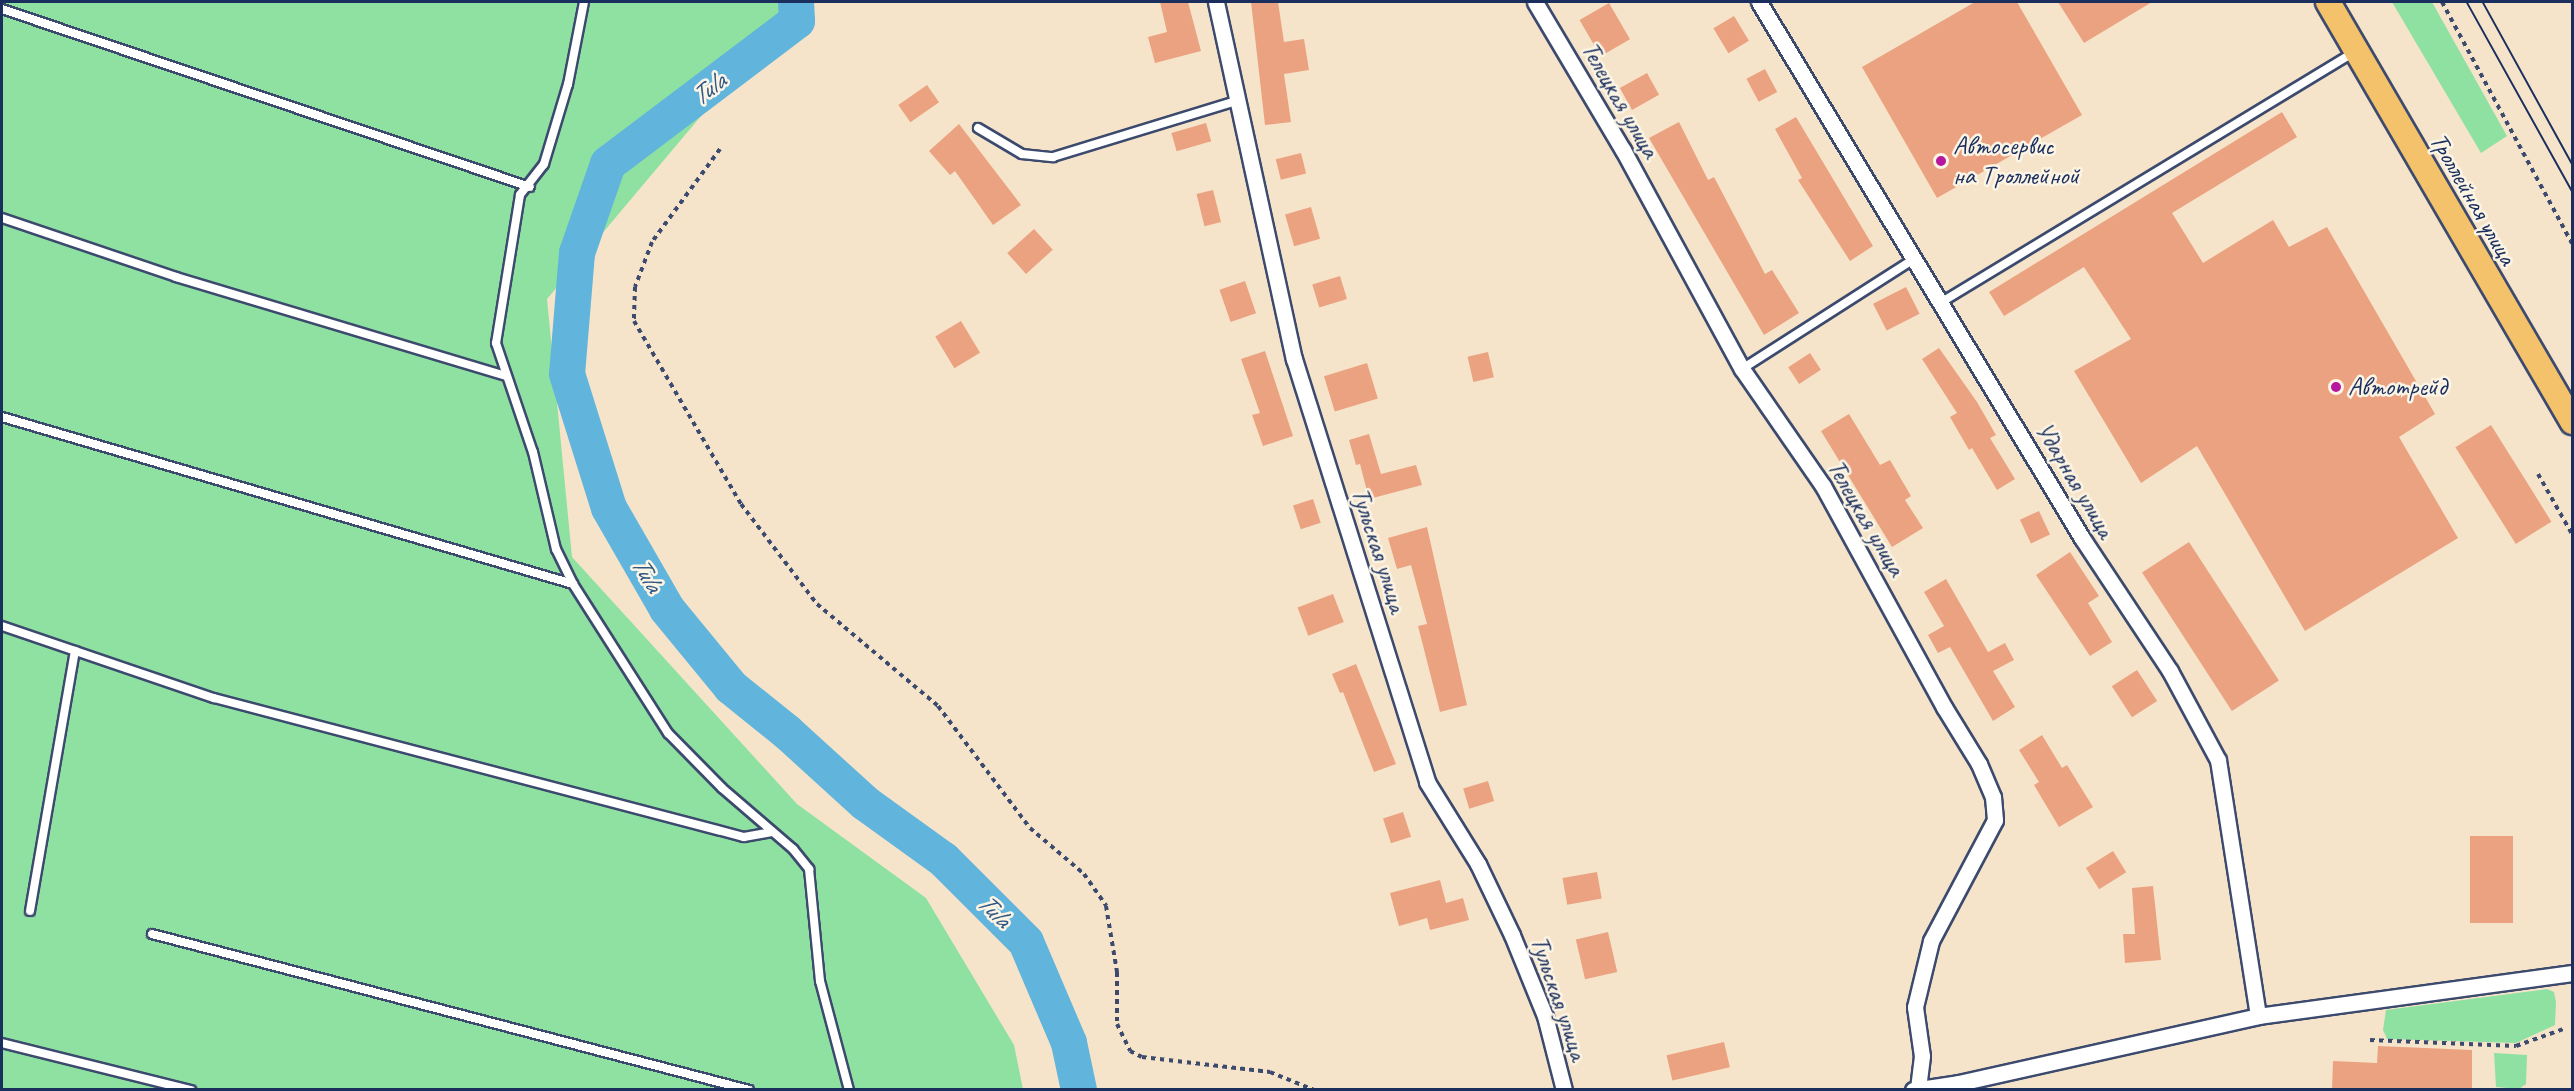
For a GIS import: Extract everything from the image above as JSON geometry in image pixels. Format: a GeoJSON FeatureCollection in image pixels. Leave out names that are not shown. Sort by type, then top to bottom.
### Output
{"type":"FeatureCollection","features":[{"type":"Feature","properties":{"kind":"main road","name":"Троллейная улица"},"geometry":{"type":"LineString","coordinates":[[2328,2],[2572,422]]}},
{"type":"Feature","properties":{"kind":"street","name":"Тульская улица"},"geometry":{"type":"LineString","coordinates":[[1216,2],[1294,359],[1427,782],[1478,864],[1512,935],[1545,1016],[1564,1089]]}},
{"type":"Feature","properties":{"kind":"street","name":"Телецкая улица"},"geometry":{"type":"LineString","coordinates":[[1535,2],[1623,150],[1742,369],[1823,486],[1944,707],[1979,764],[1993,797],[1995,820],[1931,941],[1915,1006],[1922,1056],[1916,1088]]}},
{"type":"Feature","properties":{"kind":"street","name":"Ударная улица"},"geometry":{"type":"LineString","coordinates":[[1759,2],[2082,538],[2170,671],[2218,760],[2258,1016]]}},
{"type":"Feature","properties":{"kind":"street"},"geometry":{"type":"LineString","coordinates":[[1916,1088],[1959,1083],[2258,1016],[2572,973]]}},
{"type":"Feature","properties":{"kind":"lane"},"geometry":{"type":"LineString","coordinates":[[584,2],[564,96],[544,164],[530,187],[520,195],[496,343],[505,376],[533,452],[556,549],[573,584],[668,733],[771,832],[793,849],[809,869],[820,981],[849,1089]]}},
{"type":"Feature","properties":{"kind":"lane"},"geometry":{"type":"LineString","coordinates":[[2,9],[530,187]]}},
{"type":"Feature","properties":{"kind":"lane"},"geometry":{"type":"LineString","coordinates":[[1940,303],[2355,51]]}},
{"type":"Feature","properties":{"kind":"lane"},"geometry":{"type":"LineString","coordinates":[[978,128],[1022,154],[1053,157],[1236,100]]}},
{"type":"Feature","properties":{"kind":"lane"},"geometry":{"type":"LineString","coordinates":[[2,218],[176,277],[505,376]]}},
{"type":"Feature","properties":{"kind":"lane"},"geometry":{"type":"LineString","coordinates":[[1742,369],[1914,259]]}},
{"type":"Feature","properties":{"kind":"lane"},"geometry":{"type":"LineString","coordinates":[[2,417],[573,584]]}},
{"type":"Feature","properties":{"kind":"lane"},"geometry":{"type":"LineString","coordinates":[[2,626],[214,698],[744,837],[771,832]]}},
{"type":"Feature","properties":{"kind":"lane"},"geometry":{"type":"LineString","coordinates":[[30,911],[75,651]]}},
{"type":"Feature","properties":{"kind":"lane"},"geometry":{"type":"LineString","coordinates":[[152,934],[749,1089]]}},
{"type":"Feature","properties":{"kind":"lane"},"geometry":{"type":"LineString","coordinates":[[2,1043],[191,1089]]}},
{"type":"Feature","properties":{"kind":"path"},"geometry":{"type":"LineString","coordinates":[[2442,2],[2572,243]]}},
{"type":"Feature","properties":{"kind":"path"},"geometry":{"type":"LineString","coordinates":[[720,149],[652,242],[635,287],[633,321],[741,504],[817,604],[938,706],[1030,828],[1084,874],[1106,906],[1118,972],[1117,1024],[1130,1051],[1142,1057],[1270,1072],[1314,1089]]}},
{"type":"Feature","properties":{"kind":"path"},"geometry":{"type":"LineString","coordinates":[[2538,474],[2572,534]]}},
{"type":"Feature","properties":{"kind":"path"},"geometry":{"type":"LineString","coordinates":[[2370,1040],[2516,1046],[2566,1028]]}},
{"type":"Feature","properties":{"kind":"green space"},"geometry":{"type":"Polygon","coordinates":[[[2,2],[808,2],[733,78],[547,299],[572,557],[797,804],[926,898],[1014,1045],[1023,1089],[2,1090],[2,2]]]}},
{"type":"Feature","properties":{"kind":"green space"},"geometry":{"type":"Polygon","coordinates":[[[2392,2],[2432,2],[2507,136],[2481,153],[2392,2]]]}},
{"type":"Feature","properties":{"kind":"green space"},"geometry":{"type":"Polygon","coordinates":[[[2547,989],[2554,992],[2555,1025],[2516,1043],[2387,1039],[2383,1030],[2386,1010],[2547,989]]]}},
{"type":"Feature","properties":{"kind":"green space"},"geometry":{"type":"Polygon","coordinates":[[[2494,1053],[2527,1055],[2526,1084],[2519,1089],[2496,1087],[2494,1053]]]}},
{"type":"Feature","properties":{"kind":"building"},"geometry":{"type":"Polygon","coordinates":[[[1160,2],[1188,2],[1201,51],[1155,63],[1148,37],[1167,32],[1160,2]]]}},
{"type":"Feature","properties":{"kind":"building"},"geometry":{"type":"Polygon","coordinates":[[[1251,2],[1278,2],[1284,42],[1304,39],[1309,70],[1284,74],[1291,122],[1265,125],[1251,2]]]}},
{"type":"Feature","properties":{"kind":"building"},"geometry":{"type":"Polygon","coordinates":[[[1975,2],[2017,2],[2082,115],[1937,198],[1862,67],[1975,2]]]}},
{"type":"Feature","properties":{"kind":"building"},"geometry":{"type":"Polygon","coordinates":[[[2058,2],[2152,2],[2084,43],[2058,2]]]}},
{"type":"Feature","properties":{"kind":"building"},"geometry":{"type":"Polygon","coordinates":[[[1609,3],[1630,39],[1601,56],[1580,20],[1609,3]]]}},
{"type":"Feature","properties":{"kind":"building"},"geometry":{"type":"Polygon","coordinates":[[[1734,16],[1749,41],[1728,53],[1713,28],[1734,16]]]}},
{"type":"Feature","properties":{"kind":"building"},"geometry":{"type":"Polygon","coordinates":[[[1765,69],[1777,92],[1759,102],[1746,79],[1765,69]]]}},
{"type":"Feature","properties":{"kind":"building"},"geometry":{"type":"Polygon","coordinates":[[[1647,73],[1659,95],[1632,110],[1620,88],[1647,73]]]}},
{"type":"Feature","properties":{"kind":"building"},"geometry":{"type":"Polygon","coordinates":[[[927,85],[939,102],[910,122],[898,105],[927,85]]]}},
{"type":"Feature","properties":{"kind":"building"},"geometry":{"type":"Polygon","coordinates":[[[2282,112],[2297,137],[2172,213],[2203,263],[2273,220],[2289,247],[2327,227],[2435,414],[2399,437],[2458,538],[2305,631],[2197,446],[2141,483],[2074,371],[2131,339],[2084,267],[2004,316],[1989,292],[2282,112]]]}},
{"type":"Feature","properties":{"kind":"building"},"geometry":{"type":"Polygon","coordinates":[[[1796,117],[1873,246],[1850,261],[1798,180],[1802,178],[1775,129],[1796,117]]]}},
{"type":"Feature","properties":{"kind":"building"},"geometry":{"type":"Polygon","coordinates":[[[1679,122],[1708,180],[1714,177],[1765,274],[1772,270],[1799,313],[1764,335],[1649,138],[1679,122]]]}},
{"type":"Feature","properties":{"kind":"building"},"geometry":{"type":"Polygon","coordinates":[[[1206,123],[1211,141],[1177,151],[1171,133],[1206,123]]]}},
{"type":"Feature","properties":{"kind":"building"},"geometry":{"type":"Polygon","coordinates":[[[959,124],[1021,205],[993,225],[955,171],[950,175],[929,151],[959,124]]]}},
{"type":"Feature","properties":{"kind":"building"},"geometry":{"type":"Polygon","coordinates":[[[1301,153],[1306,173],[1281,180],[1276,159],[1301,153]]]}},
{"type":"Feature","properties":{"kind":"building"},"geometry":{"type":"Polygon","coordinates":[[[1213,190],[1221,222],[1204,226],[1197,194],[1213,190]]]}},
{"type":"Feature","properties":{"kind":"building"},"geometry":{"type":"Polygon","coordinates":[[[1311,207],[1320,239],[1294,246],[1285,214],[1311,207]]]}},
{"type":"Feature","properties":{"kind":"building"},"geometry":{"type":"Polygon","coordinates":[[[1034,229],[1053,250],[1026,274],[1007,253],[1034,229]]]}},
{"type":"Feature","properties":{"kind":"building"},"geometry":{"type":"Polygon","coordinates":[[[1340,276],[1347,299],[1319,307],[1312,284],[1340,276]]]}},
{"type":"Feature","properties":{"kind":"building"},"geometry":{"type":"Polygon","coordinates":[[[1245,281],[1256,313],[1231,322],[1219,290],[1245,281]]]}},
{"type":"Feature","properties":{"kind":"building"},"geometry":{"type":"Polygon","coordinates":[[[1906,287],[1920,314],[1887,331],[1873,304],[1906,287]]]}},
{"type":"Feature","properties":{"kind":"building"},"geometry":{"type":"Polygon","coordinates":[[[961,321],[980,353],[954,368],[935,336],[961,321]]]}},
{"type":"Feature","properties":{"kind":"building"},"geometry":{"type":"Polygon","coordinates":[[[1939,348],[1977,402],[1996,435],[1990,438],[2015,479],[1997,490],[1972,448],[1969,450],[1950,417],[1957,413],[1922,359],[1939,348]]]}},
{"type":"Feature","properties":{"kind":"building"},"geometry":{"type":"Polygon","coordinates":[[[1265,351],[1293,436],[1263,446],[1252,415],[1260,413],[1241,359],[1265,351]]]}},
{"type":"Feature","properties":{"kind":"building"},"geometry":{"type":"Polygon","coordinates":[[[1488,352],[1494,377],[1473,382],[1468,357],[1488,352]]]}},
{"type":"Feature","properties":{"kind":"building"},"geometry":{"type":"Polygon","coordinates":[[[1810,353],[1821,370],[1799,384],[1788,367],[1810,353]]]}},
{"type":"Feature","properties":{"kind":"building"},"geometry":{"type":"Polygon","coordinates":[[[1367,363],[1378,398],[1335,412],[1324,376],[1367,363]]]}},
{"type":"Feature","properties":{"kind":"building"},"geometry":{"type":"Polygon","coordinates":[[[1849,414],[1880,465],[1890,460],[1911,496],[1905,500],[1923,528],[1892,547],[1821,431],[1849,414]]]}},
{"type":"Feature","properties":{"kind":"building"},"geometry":{"type":"Polygon","coordinates":[[[2491,425],[2551,522],[2516,544],[2455,447],[2491,425]]]}},
{"type":"Feature","properties":{"kind":"building"},"geometry":{"type":"Polygon","coordinates":[[[1369,434],[1381,474],[1416,465],[1422,485],[1369,499],[1360,464],[1356,465],[1349,440],[1369,434]]]}},
{"type":"Feature","properties":{"kind":"building"},"geometry":{"type":"Polygon","coordinates":[[[1313,499],[1321,523],[1301,529],[1293,505],[1313,499]]]}},
{"type":"Feature","properties":{"kind":"building"},"geometry":{"type":"Polygon","coordinates":[[[2039,511],[2050,535],[2031,543],[2020,520],[2039,511]]]}},
{"type":"Feature","properties":{"kind":"building"},"geometry":{"type":"Polygon","coordinates":[[[1427,527],[1467,705],[1440,712],[1418,626],[1427,624],[1411,565],[1397,569],[1388,538],[1427,527]]]}},
{"type":"Feature","properties":{"kind":"building"},"geometry":{"type":"Polygon","coordinates":[[[2189,542],[2279,680],[2232,711],[2142,572],[2189,542]]]}},
{"type":"Feature","properties":{"kind":"building"},"geometry":{"type":"Polygon","coordinates":[[[2070,552],[2099,596],[2088,603],[2112,642],[2090,656],[2036,575],[2070,552]]]}},
{"type":"Feature","properties":{"kind":"building"},"geometry":{"type":"Polygon","coordinates":[[[1946,579],[1988,652],[2005,643],[2014,660],[1993,671],[2015,707],[1993,721],[1950,647],[1938,653],[1928,635],[1944,626],[1924,592],[1946,579]]]}},
{"type":"Feature","properties":{"kind":"building"},"geometry":{"type":"Polygon","coordinates":[[[1333,594],[1344,622],[1308,636],[1298,608],[1333,594]]]}},
{"type":"Feature","properties":{"kind":"building"},"geometry":{"type":"Polygon","coordinates":[[[1356,664],[1396,764],[1374,772],[1343,692],[1340,693],[1332,674],[1356,664]]]}},
{"type":"Feature","properties":{"kind":"building"},"geometry":{"type":"Polygon","coordinates":[[[2137,670],[2157,701],[2132,717],[2112,686],[2137,670]]]}},
{"type":"Feature","properties":{"kind":"building"},"geometry":{"type":"Polygon","coordinates":[[[2042,735],[2062,768],[2067,765],[2093,807],[2059,827],[2034,785],[2039,782],[2019,750],[2042,735]]]}},
{"type":"Feature","properties":{"kind":"building"},"geometry":{"type":"Polygon","coordinates":[[[1488,781],[1494,801],[1469,809],[1463,789],[1488,781]]]}},
{"type":"Feature","properties":{"kind":"building"},"geometry":{"type":"Polygon","coordinates":[[[1403,812],[1411,837],[1391,843],[1383,818],[1403,812]]]}},
{"type":"Feature","properties":{"kind":"building"},"geometry":{"type":"Polygon","coordinates":[[[2470,836],[2513,836],[2513,923],[2470,923],[2470,836]]]}},
{"type":"Feature","properties":{"kind":"building"},"geometry":{"type":"Polygon","coordinates":[[[2113,851],[2126,872],[2099,889],[2086,868],[2113,851]]]}},
{"type":"Feature","properties":{"kind":"building"},"geometry":{"type":"Polygon","coordinates":[[[1597,872],[1602,899],[1567,905],[1563,878],[1597,872]]]}},
{"type":"Feature","properties":{"kind":"building"},"geometry":{"type":"Polygon","coordinates":[[[1440,880],[1446,903],[1463,898],[1469,920],[1430,930],[1427,918],[1399,926],[1390,893],[1440,880]]]}},
{"type":"Feature","properties":{"kind":"building"},"geometry":{"type":"Polygon","coordinates":[[[2153,886],[2161,960],[2125,963],[2123,934],[2135,934],[2132,888],[2153,886]]]}},
{"type":"Feature","properties":{"kind":"building"},"geometry":{"type":"Polygon","coordinates":[[[1608,932],[1617,972],[1585,979],[1576,939],[1608,932]]]}},
{"type":"Feature","properties":{"kind":"building"},"geometry":{"type":"Polygon","coordinates":[[[1724,1042],[1730,1067],[1672,1081],[1667,1055],[1724,1042]]]}},
{"type":"Feature","properties":{"kind":"building"},"geometry":{"type":"Polygon","coordinates":[[[2378,1046],[2472,1050],[2472,1089],[2332,1089],[2333,1061],[2377,1063],[2378,1046]]]}},
{"type":"Feature","properties":{"kind":"waterway","name":"Tula"},"geometry":{"type":"LineString","coordinates":[[796,2],[797,21],[608,164],[577,253],[567,374],[609,508],[667,609],[731,687],[787,732],[865,803],[944,860],[1026,942],[1069,1043],[1079,1090]]}},
{"type":"Feature","properties":{"kind":"tram line"},"geometry":{"type":"LineString","coordinates":[[2467,2],[2572,191]]}},
{"type":"Feature","properties":{"kind":"tram line"},"geometry":{"type":"LineString","coordinates":[[2483,2],[2572,163]]}},
{"type":"Feature","properties":{"kind":"place","name":"Автосервис на Троллейной"},"geometry":{"type":"Point","coordinates":[1941,161]}},
{"type":"Feature","properties":{"kind":"place","name":"Автотрейд"},"geometry":{"type":"Point","coordinates":[2336,387]}}]}
